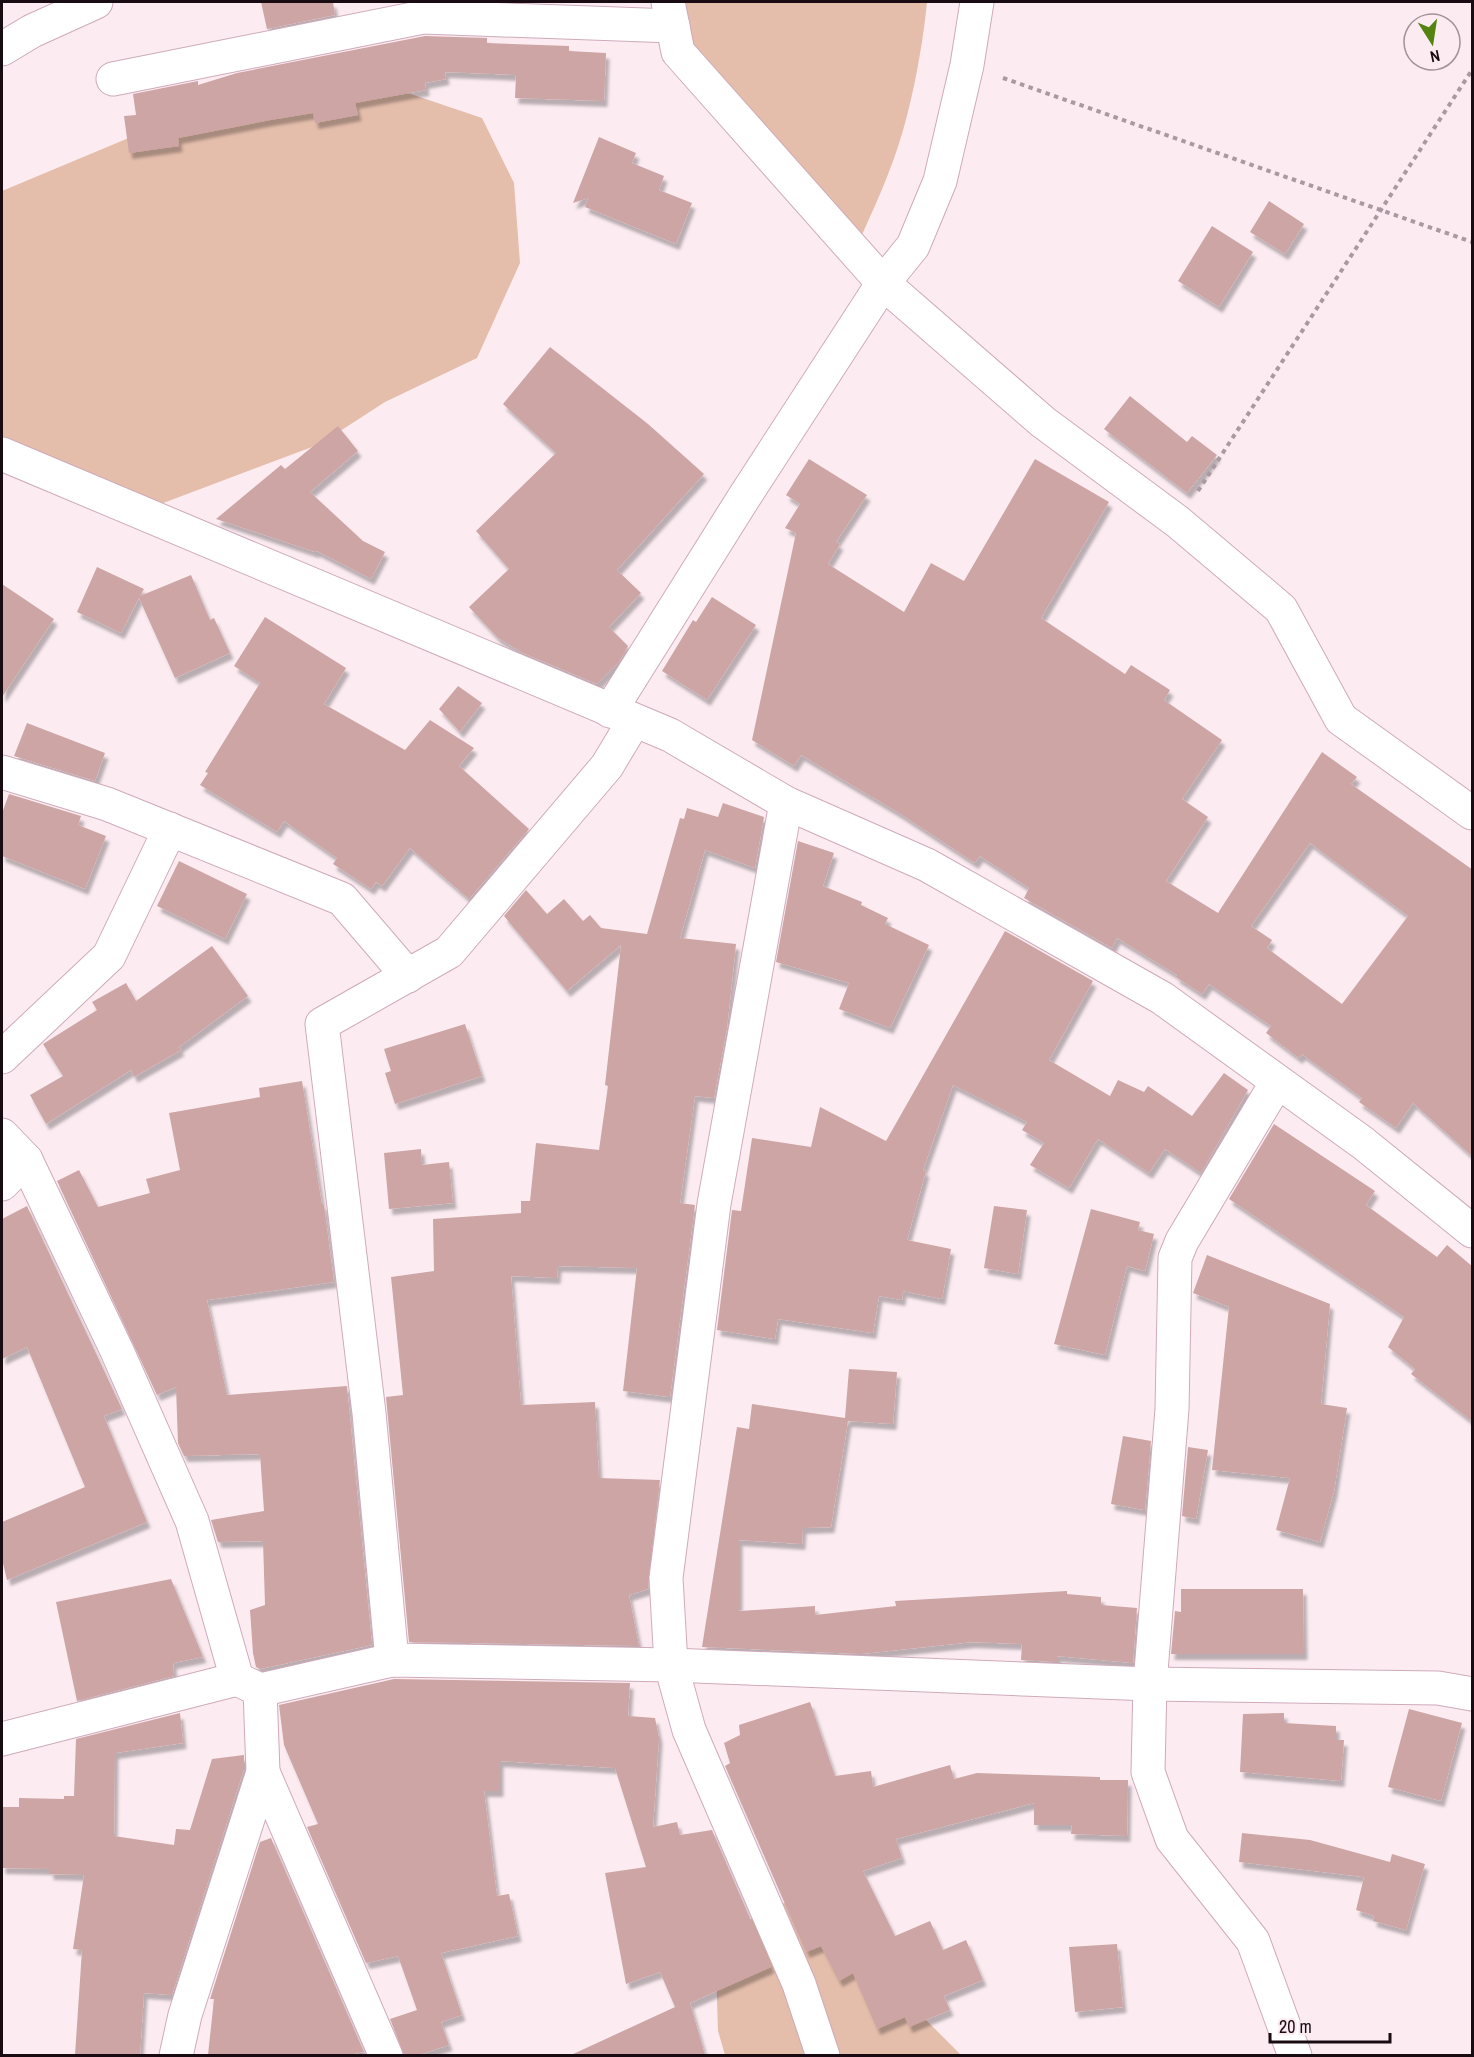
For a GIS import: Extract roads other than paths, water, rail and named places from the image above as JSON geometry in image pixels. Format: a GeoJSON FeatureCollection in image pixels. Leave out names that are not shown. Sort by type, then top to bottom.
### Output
{"type":"FeatureCollection","features":[{"type":"Feature","properties":{"kind":"street"},"geometry":{"type":"LineString","coordinates":[[2,49],[32,31],[96,2]]}},
{"type":"Feature","properties":{"kind":"street"},"geometry":{"type":"LineString","coordinates":[[392,1660],[369,1413],[322,1024],[449,952],[607,766],[622,716],[743,498],[883,284],[913,246],[940,181],[967,65],[977,2]]}},
{"type":"Feature","properties":{"kind":"street"},"geometry":{"type":"LineString","coordinates":[[113,79],[423,17],[670,14],[678,52],[883,284],[1043,422],[1178,522],[1281,609],[1341,719],[1473,813]]}},
{"type":"Feature","properties":{"kind":"street"},"geometry":{"type":"LineString","coordinates":[[2,454],[670,735],[786,803],[927,865],[1152,992],[1363,1143],[1473,1231]]}},
{"type":"Feature","properties":{"kind":"street"},"geometry":{"type":"LineString","coordinates":[[2,772],[107,804],[342,899],[408,976]]}},
{"type":"Feature","properties":{"kind":"street"},"geometry":{"type":"LineString","coordinates":[[786,803],[714,1204],[666,1578],[671,1665],[689,1730],[799,1984],[823,2055]]}},
{"type":"Feature","properties":{"kind":"street"},"geometry":{"type":"LineString","coordinates":[[2,1057],[109,956],[171,829]]}},
{"type":"Feature","properties":{"kind":"street"},"geometry":{"type":"LineString","coordinates":[[1277,1082],[1182,1241],[1175,1258],[1172,1409],[1150,1684],[1148,1772],[1172,1839],[1253,1941],[1295,2055]]}},
{"type":"Feature","properties":{"kind":"street"},"geometry":{"type":"LineString","coordinates":[[2,1135],[26,1160],[117,1351],[192,1521],[249,1684],[263,1772],[386,2055]]}},
{"type":"Feature","properties":{"kind":"street"},"geometry":{"type":"LineString","coordinates":[[2,1184],[26,1160]]}},
{"type":"Feature","properties":{"kind":"street"},"geometry":{"type":"LineString","coordinates":[[2,1739],[249,1684],[392,1660],[671,1665],[1150,1684],[1438,1688],[1473,1694]]}},
{"type":"Feature","properties":{"kind":"street"},"geometry":{"type":"LineString","coordinates":[[176,2055],[185,2015],[263,1772]]}}]}
